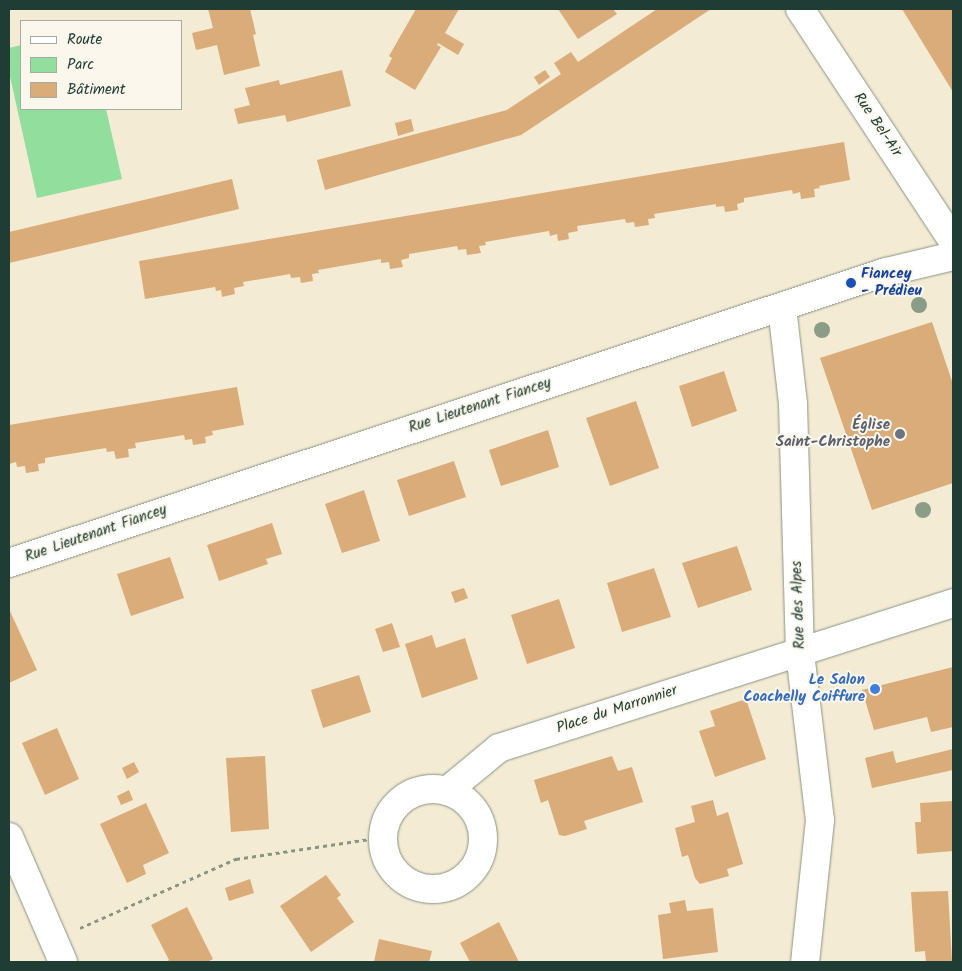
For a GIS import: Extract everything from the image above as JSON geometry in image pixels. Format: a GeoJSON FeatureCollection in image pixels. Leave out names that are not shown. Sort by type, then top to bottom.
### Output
{"type":"FeatureCollection","features":[{"type":"Feature","properties":{"kind":"street","name":"Rue Bel-Air"},"geometry":{"type":"LineString","coordinates":[[800,9],[953,241]]}},
{"type":"Feature","properties":{"kind":"street","name":"Rue Lieutenant Fiancey"},"geometry":{"type":"LineString","coordinates":[[9,563],[886,272],[953,256]]}},
{"type":"Feature","properties":{"kind":"street","name":"Rue des Alpes"},"geometry":{"type":"LineString","coordinates":[[782,307],[793,404],[800,652],[820,820],[805,962]]}},
{"type":"Feature","properties":{"kind":"street","name":"Place du Marronnier"},"geometry":{"type":"LineString","coordinates":[[447,791],[499,748],[953,603]]}},
{"type":"Feature","properties":{"kind":"street"},"geometry":{"type":"LineString","coordinates":[[432,789],[447,791],[461,797],[474,809],[482,825],[484,842],[480,859],[470,874],[456,884],[440,890],[422,889],[406,882],[393,870],[385,854],[383,837],[385,822],[393,809],[404,798],[417,791],[432,789]]}},
{"type":"Feature","properties":{"kind":"street"},"geometry":{"type":"LineString","coordinates":[[9,836],[58,951]]}},
{"type":"Feature","properties":{"kind":"path"},"geometry":{"type":"LineString","coordinates":[[58,951],[236,859],[383,837]]}},
{"type":"Feature","properties":{"kind":"green space"},"geometry":{"type":"Polygon","coordinates":[[[20,45],[20,110],[106,110],[122,179],[37,198],[9,72],[9,48],[20,45]]]}},
{"type":"Feature","properties":{"kind":"building"},"geometry":{"type":"Polygon","coordinates":[[[208,9],[250,9],[256,34],[253,35],[260,66],[224,75],[217,45],[196,50],[192,33],[213,28],[208,9]]]}},
{"type":"Feature","properties":{"kind":"building"},"geometry":{"type":"Polygon","coordinates":[[[416,9],[459,9],[445,33],[464,44],[458,55],[438,43],[437,45],[441,47],[415,90],[385,72],[392,58],[389,56],[416,9]]]}},
{"type":"Feature","properties":{"kind":"building"},"geometry":{"type":"Polygon","coordinates":[[[558,9],[613,9],[617,14],[578,39],[558,9]]]}},
{"type":"Feature","properties":{"kind":"building"},"geometry":{"type":"Polygon","coordinates":[[[657,9],[711,9],[521,135],[325,190],[317,160],[507,110],[561,74],[554,63],[571,52],[578,62],[657,9]]]}},
{"type":"Feature","properties":{"kind":"building"},"geometry":{"type":"Polygon","coordinates":[[[902,9],[953,9],[953,92],[902,9]]]}},
{"type":"Feature","properties":{"kind":"building"},"geometry":{"type":"Polygon","coordinates":[[[342,70],[351,106],[287,122],[285,115],[238,124],[234,109],[250,105],[245,88],[279,80],[280,85],[342,70]]]}},
{"type":"Feature","properties":{"kind":"building"},"geometry":{"type":"Polygon","coordinates":[[[545,70],[550,77],[539,85],[534,77],[545,70]]]}},
{"type":"Feature","properties":{"kind":"building"},"geometry":{"type":"Polygon","coordinates":[[[411,119],[414,131],[398,136],[395,123],[411,119]]]}},
{"type":"Feature","properties":{"kind":"building"},"geometry":{"type":"Polygon","coordinates":[[[844,142],[850,180],[819,186],[820,188],[814,189],[815,197],[801,199],[800,192],[793,194],[792,190],[744,198],[744,202],[737,204],[738,210],[725,212],[724,206],[716,207],[716,204],[654,214],[655,218],[648,219],[649,225],[635,227],[634,222],[626,223],[625,219],[577,226],[578,231],[568,233],[569,239],[558,241],[557,234],[550,236],[549,231],[485,242],[486,245],[479,246],[481,253],[467,255],[466,249],[458,250],[457,246],[409,254],[409,258],[401,260],[403,267],[390,269],[389,262],[381,263],[381,259],[318,270],[319,273],[312,274],[313,281],[301,283],[300,277],[291,278],[290,274],[243,282],[244,286],[234,288],[235,294],[222,297],[221,290],[216,291],[215,287],[145,299],[139,261],[844,142]]]}},
{"type":"Feature","properties":{"kind":"building"},"geometry":{"type":"Polygon","coordinates":[[[232,179],[239,209],[9,263],[9,232],[232,179]]]}},
{"type":"Feature","properties":{"kind":"building","name":"Église Saint-Christophe"},"geometry":{"type":"Polygon","coordinates":[[[932,322],[953,384],[953,483],[872,510],[820,358],[932,322]]]}},
{"type":"Feature","properties":{"kind":"building"},"geometry":{"type":"Polygon","coordinates":[[[724,371],[737,411],[692,427],[679,386],[724,371]]]}},
{"type":"Feature","properties":{"kind":"building"},"geometry":{"type":"Polygon","coordinates":[[[237,387],[244,425],[212,431],[213,435],[205,437],[206,443],[193,445],[192,439],[185,440],[184,435],[135,443],[136,448],[128,449],[129,457],[116,459],[114,451],[107,452],[106,448],[45,458],[45,463],[38,464],[39,471],[26,473],[25,466],[17,467],[16,462],[9,464],[9,425],[237,387]]]}},
{"type":"Feature","properties":{"kind":"building"},"geometry":{"type":"Polygon","coordinates":[[[636,401],[659,468],[610,486],[586,418],[636,401]]]}},
{"type":"Feature","properties":{"kind":"building"},"geometry":{"type":"Polygon","coordinates":[[[548,430],[559,467],[501,486],[489,450],[548,430]]]}},
{"type":"Feature","properties":{"kind":"building"},"geometry":{"type":"Polygon","coordinates":[[[454,461],[466,497],[409,516],[397,480],[454,461]]]}},
{"type":"Feature","properties":{"kind":"building"},"geometry":{"type":"Polygon","coordinates":[[[364,490],[380,541],[342,553],[325,504],[364,490]]]}},
{"type":"Feature","properties":{"kind":"building"},"geometry":{"type":"Polygon","coordinates":[[[272,523],[282,554],[266,559],[268,564],[219,581],[207,545],[272,523]]]}},
{"type":"Feature","properties":{"kind":"building"},"geometry":{"type":"Polygon","coordinates":[[[737,546],[752,590],[698,608],[682,563],[737,546]]]}},
{"type":"Feature","properties":{"kind":"building"},"geometry":{"type":"Polygon","coordinates":[[[170,557],[184,598],[131,616],[117,574],[170,557]]]}},
{"type":"Feature","properties":{"kind":"building"},"geometry":{"type":"Polygon","coordinates":[[[654,568],[671,617],[622,632],[607,583],[654,568]]]}},
{"type":"Feature","properties":{"kind":"building"},"geometry":{"type":"Polygon","coordinates":[[[464,588],[468,598],[455,603],[451,592],[464,588]]]}},
{"type":"Feature","properties":{"kind":"building"},"geometry":{"type":"Polygon","coordinates":[[[559,599],[575,648],[527,664],[511,615],[559,599]]]}},
{"type":"Feature","properties":{"kind":"building"},"geometry":{"type":"Polygon","coordinates":[[[9,609],[37,670],[9,683],[9,609]]]}},
{"type":"Feature","properties":{"kind":"building"},"geometry":{"type":"Polygon","coordinates":[[[392,623],[400,647],[383,652],[375,629],[392,623]]]}},
{"type":"Feature","properties":{"kind":"building"},"geometry":{"type":"Polygon","coordinates":[[[432,635],[436,648],[465,638],[478,679],[422,698],[405,644],[432,635]]]}},
{"type":"Feature","properties":{"kind":"building"},"geometry":{"type":"Polygon","coordinates":[[[953,667],[953,727],[931,732],[927,717],[874,730],[862,690],[953,667]]]}},
{"type":"Feature","properties":{"kind":"building"},"geometry":{"type":"Polygon","coordinates":[[[359,675],[371,712],[323,728],[311,690],[359,675]]]}},
{"type":"Feature","properties":{"kind":"building"},"geometry":{"type":"Polygon","coordinates":[[[746,699],[766,759],[715,777],[699,731],[715,726],[710,711],[746,699]]]}},
{"type":"Feature","properties":{"kind":"building"},"geometry":{"type":"Polygon","coordinates":[[[57,728],[79,779],[45,795],[22,743],[57,728]]]}},
{"type":"Feature","properties":{"kind":"building"},"geometry":{"type":"Polygon","coordinates":[[[953,749],[953,770],[872,788],[865,758],[893,751],[896,763],[953,749]]]}},
{"type":"Feature","properties":{"kind":"building"},"geometry":{"type":"Polygon","coordinates":[[[265,756],[269,829],[231,832],[226,758],[265,756]]]}},
{"type":"Feature","properties":{"kind":"building"},"geometry":{"type":"Polygon","coordinates":[[[612,756],[618,771],[632,767],[643,802],[584,821],[587,829],[565,836],[559,835],[548,800],[541,803],[534,780],[612,756]]]}},
{"type":"Feature","properties":{"kind":"building"},"geometry":{"type":"Polygon","coordinates":[[[134,762],[139,772],[127,779],[122,768],[134,762]]]}},
{"type":"Feature","properties":{"kind":"building"},"geometry":{"type":"Polygon","coordinates":[[[129,790],[133,800],[121,805],[117,796],[129,790]]]}},
{"type":"Feature","properties":{"kind":"building"},"geometry":{"type":"Polygon","coordinates":[[[713,800],[717,816],[728,812],[743,864],[727,869],[729,876],[700,884],[695,878],[688,855],[682,857],[675,828],[695,822],[691,806],[713,800]]]}},
{"type":"Feature","properties":{"kind":"building"},"geometry":{"type":"Polygon","coordinates":[[[953,801],[953,851],[917,854],[915,822],[921,822],[920,803],[953,801]]]}},
{"type":"Feature","properties":{"kind":"building"},"geometry":{"type":"Polygon","coordinates":[[[146,803],[169,853],[143,865],[146,874],[127,883],[100,824],[146,803]]]}},
{"type":"Feature","properties":{"kind":"building"},"geometry":{"type":"Polygon","coordinates":[[[326,875],[341,895],[337,898],[354,922],[311,952],[280,906],[326,875]]]}},
{"type":"Feature","properties":{"kind":"building"},"geometry":{"type":"Polygon","coordinates":[[[250,879],[254,893],[229,901],[225,888],[250,879]]]}},
{"type":"Feature","properties":{"kind":"building"},"geometry":{"type":"Polygon","coordinates":[[[948,891],[952,962],[926,962],[925,951],[915,952],[911,892],[948,891]]]}},
{"type":"Feature","properties":{"kind":"building"},"geometry":{"type":"Polygon","coordinates":[[[685,900],[687,911],[713,908],[718,952],[663,959],[658,915],[671,913],[669,903],[685,900]]]}},
{"type":"Feature","properties":{"kind":"building"},"geometry":{"type":"Polygon","coordinates":[[[187,907],[213,959],[207,962],[166,962],[169,960],[151,925],[187,907]]]}},
{"type":"Feature","properties":{"kind":"building"},"geometry":{"type":"Polygon","coordinates":[[[499,922],[519,962],[470,962],[460,943],[499,922]]]}},
{"type":"Feature","properties":{"kind":"building"},"geometry":{"type":"Polygon","coordinates":[[[379,939],[432,951],[429,962],[374,962],[379,939]]]}},
{"type":"Feature","properties":{"kind":"place","name":"Fiancey - Prédieu"},"geometry":{"type":"Point","coordinates":[851,283]}},
{"type":"Feature","properties":{"kind":"place","name":"Église Saint-Christophe"},"geometry":{"type":"Point","coordinates":[900,434]}},
{"type":"Feature","properties":{"kind":"place","name":"Le Salon Coachelly Coiffure"},"geometry":{"type":"Point","coordinates":[875,689]}}]}
